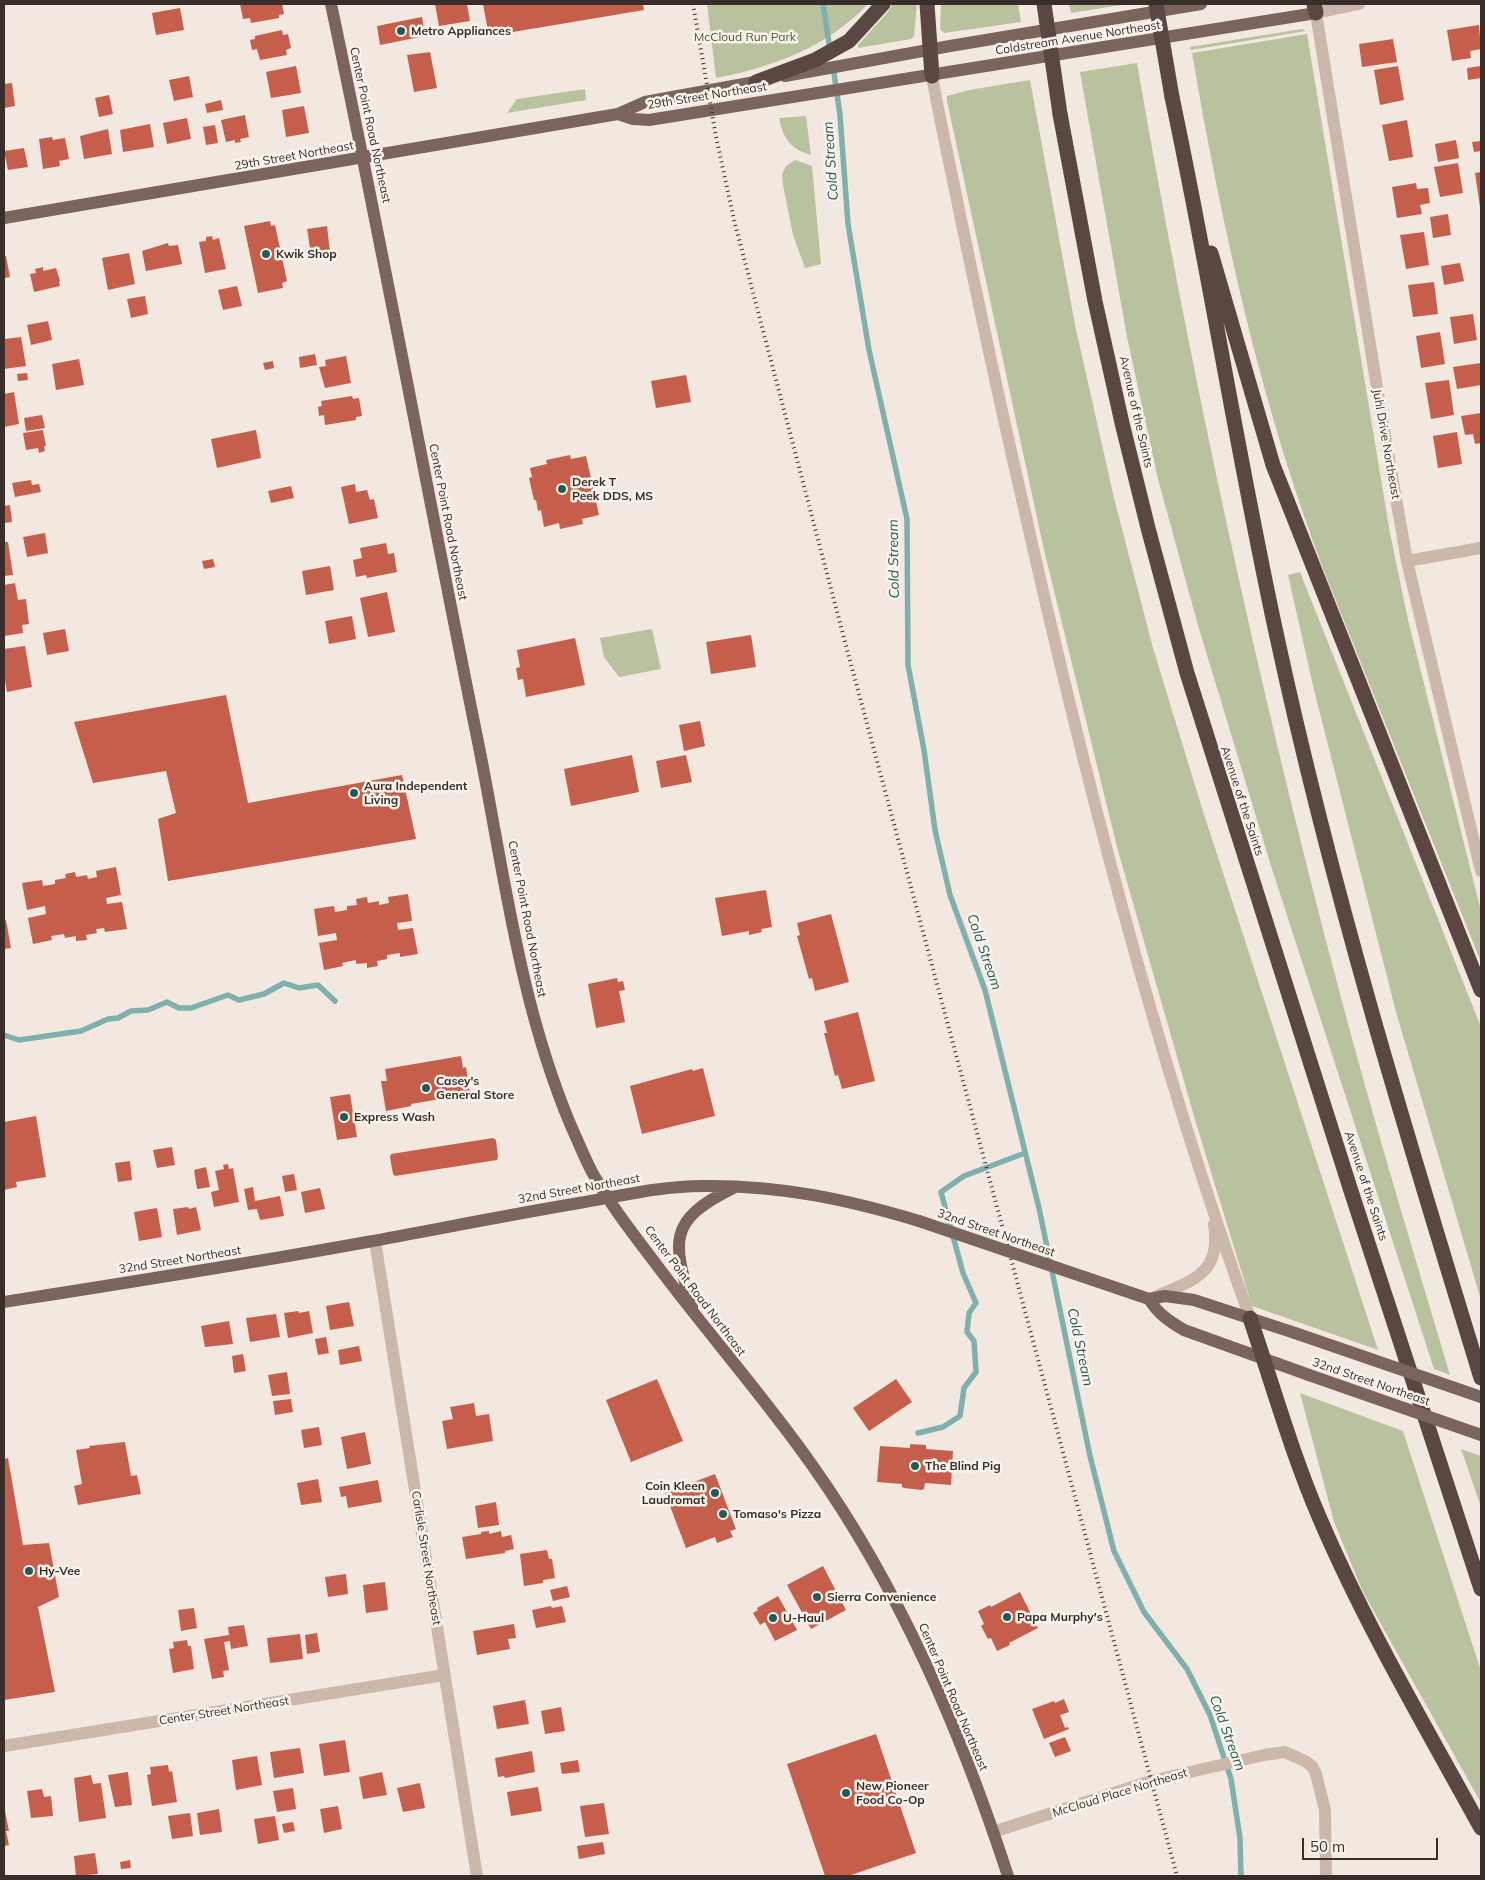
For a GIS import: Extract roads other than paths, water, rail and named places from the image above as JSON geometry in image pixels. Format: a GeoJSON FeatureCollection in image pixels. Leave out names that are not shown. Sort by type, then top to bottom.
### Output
{"type":"FeatureCollection","features":[{"type":"Feature","properties":{"kind":"highway"},"geometry":{"type":"LineString","coordinates":[[756,82],[796,71],[849,42],[883,4]]}},
{"type":"Feature","properties":{"kind":"highway"},"geometry":{"type":"LineString","coordinates":[[928,4],[932,76]]}},
{"type":"Feature","properties":{"kind":"highway","name":"Avenue of the Saints"},"geometry":{"type":"LineString","coordinates":[[1044,4],[1060,114],[1095,301],[1122,423],[1186,673],[1481,1590]]}},
{"type":"Feature","properties":{"kind":"highway"},"geometry":{"type":"LineString","coordinates":[[1156,4],[1172,97],[1189,175],[1226,386],[1277,638],[1333,872],[1380,1041],[1481,1378]]}},
{"type":"Feature","properties":{"kind":"highway"},"geometry":{"type":"LineString","coordinates":[[1189,175],[1273,465],[1481,990]]}},
{"type":"Feature","properties":{"kind":"highway"},"geometry":{"type":"LineString","coordinates":[[1250,1318],[1290,1442],[1304,1479],[1350,1584],[1481,1828]]}},
{"type":"Feature","properties":{"kind":"main road","name":"Center Point Road Northeast"},"geometry":{"type":"LineString","coordinates":[[331,4],[364,158],[423,470],[495,827],[514,937],[539,1037],[556,1088],[589,1164],[608,1198],[694,1316],[777,1418],[815,1469],[872,1559],[904,1618],[936,1687],[973,1776],[1008,1876]]}},
{"type":"Feature","properties":{"kind":"main road","name":"Coldstream Avenue Northeast"},"geometry":{"type":"LineString","coordinates":[[796,71],[852,64],[1202,4]]}},
{"type":"Feature","properties":{"kind":"main road","name":"Coldstream Avenue Northeast"},"geometry":{"type":"LineString","coordinates":[[800,96],[932,76],[1315,8]]}},
{"type":"Feature","properties":{"kind":"main road","name":"29th Street Northeast"},"geometry":{"type":"LineString","coordinates":[[4,218],[618,114],[645,102],[756,82]]}},
{"type":"Feature","properties":{"kind":"main road","name":"29th Street Northeast"},"geometry":{"type":"LineString","coordinates":[[618,114],[633,119],[650,120],[800,96]]}},
{"type":"Feature","properties":{"kind":"main road","name":"32nd Street Northeast"},"geometry":{"type":"LineString","coordinates":[[4,1302],[375,1241],[669,1188],[736,1186],[802,1193],[842,1200],[919,1221],[1150,1300],[1165,1296],[1194,1300],[1481,1397]]}},
{"type":"Feature","properties":{"kind":"main road"},"geometry":{"type":"LineString","coordinates":[[694,1316],[678,1255],[680,1233],[685,1222],[694,1212],[718,1195],[736,1186]]}},
{"type":"Feature","properties":{"kind":"main road","name":"32nd Street Northeast"},"geometry":{"type":"LineString","coordinates":[[1150,1300],[1162,1316],[1184,1330],[1481,1435]]}},
{"type":"Feature","properties":{"kind":"street","name":"Coldstream Avenue Northeast"},"geometry":{"type":"LineString","coordinates":[[1315,8],[1360,4]]}},
{"type":"Feature","properties":{"kind":"street","name":"Juhl Drive Northeast"},"geometry":{"type":"LineString","coordinates":[[1315,8],[1407,561],[1481,871]]}},
{"type":"Feature","properties":{"kind":"street"},"geometry":{"type":"LineString","coordinates":[[932,76],[988,349],[1077,735],[1148,1000],[1210,1205],[1250,1318]]}},
{"type":"Feature","properties":{"kind":"street"},"geometry":{"type":"LineString","coordinates":[[1407,561],[1481,548]]}},
{"type":"Feature","properties":{"kind":"street"},"geometry":{"type":"LineString","coordinates":[[1150,1300],[1197,1278],[1210,1264],[1215,1250],[1215,1234],[1210,1205]]}},
{"type":"Feature","properties":{"kind":"street","name":"Carlisle Street Northeast"},"geometry":{"type":"LineString","coordinates":[[375,1241],[476,1876]]}},
{"type":"Feature","properties":{"kind":"street","name":"Center Street Northeast"},"geometry":{"type":"LineString","coordinates":[[4,1746],[444,1675]]}},
{"type":"Feature","properties":{"kind":"street","name":"McCloud Place Northeast"},"geometry":{"type":"LineString","coordinates":[[994,1832],[1127,1788],[1198,1770],[1285,1752],[1296,1756],[1312,1766],[1316,1774],[1325,1810],[1326,1876]]}},
{"type":"Feature","properties":{"kind":"waterway","name":"Cold Stream"},"geometry":{"type":"LineString","coordinates":[[823,4],[830,50]]}},
{"type":"Feature","properties":{"kind":"waterway","name":"Cold Stream"},"geometry":{"type":"LineString","coordinates":[[833,66],[840,115],[848,224],[869,350],[907,519],[908,665],[924,750],[935,830],[950,895],[985,990],[1039,1208],[1090,1456],[1114,1551],[1144,1612],[1187,1669],[1210,1715],[1231,1779],[1240,1838],[1241,1876]]}},
{"type":"Feature","properties":{"kind":"waterway"},"geometry":{"type":"LineString","coordinates":[[4,1035],[19,1040],[81,1031],[108,1019],[118,1018],[131,1011],[148,1010],[167,1002],[179,1008],[191,1008],[228,995],[239,1000],[264,994],[284,983],[299,988],[318,985],[335,1001]]}},
{"type":"Feature","properties":{"kind":"waterway"},"geometry":{"type":"LineString","coordinates":[[918,1433],[943,1427],[960,1416],[964,1388],[976,1372],[974,1341],[967,1332],[969,1313],[976,1303],[963,1273],[941,1192],[964,1176],[1025,1153]]}},
{"type":"Feature","properties":{"kind":"railway"},"geometry":{"type":"LineString","coordinates":[[693,4],[716,137],[735,224],[845,642],[1177,1876]]}},
{"type":"Feature","properties":{"kind":"place","name":"Metro Appliances"},"geometry":{"type":"Point","coordinates":[401,31]}},
{"type":"Feature","properties":{"kind":"place","name":"Kwik Shop"},"geometry":{"type":"Point","coordinates":[266,254]}},
{"type":"Feature","properties":{"kind":"place","name":"Derek T Peek DDS, MS"},"geometry":{"type":"Point","coordinates":[562,489]}},
{"type":"Feature","properties":{"kind":"place","name":"Aura Independent Living"},"geometry":{"type":"Point","coordinates":[354,793]}},
{"type":"Feature","properties":{"kind":"place","name":"Casey's General Store"},"geometry":{"type":"Point","coordinates":[426,1088]}},
{"type":"Feature","properties":{"kind":"place","name":"Express Wash"},"geometry":{"type":"Point","coordinates":[344,1117]}},
{"type":"Feature","properties":{"kind":"place","name":"The Blind Pig"},"geometry":{"type":"Point","coordinates":[915,1466]}},
{"type":"Feature","properties":{"kind":"place","name":"Coin Kleen Laudromat"},"geometry":{"type":"Point","coordinates":[715,1493]}},
{"type":"Feature","properties":{"kind":"place","name":"Tomaso's Pizza"},"geometry":{"type":"Point","coordinates":[723,1514]}},
{"type":"Feature","properties":{"kind":"place","name":"Hy-Vee"},"geometry":{"type":"Point","coordinates":[29,1571]}},
{"type":"Feature","properties":{"kind":"place","name":"Sierra Convenience"},"geometry":{"type":"Point","coordinates":[817,1597]}},
{"type":"Feature","properties":{"kind":"place","name":"Papa Murphy's"},"geometry":{"type":"Point","coordinates":[1007,1617]}},
{"type":"Feature","properties":{"kind":"place","name":"U-Haul"},"geometry":{"type":"Point","coordinates":[773,1618]}},
{"type":"Feature","properties":{"kind":"place","name":"New Pioneer Food Co-Op"},"geometry":{"type":"Point","coordinates":[846,1793]}},
{"type":"Feature","properties":{"kind":"park label","name":"McCloud Run Park"},"geometry":{"type":"Point","coordinates":[745,37]}}]}
